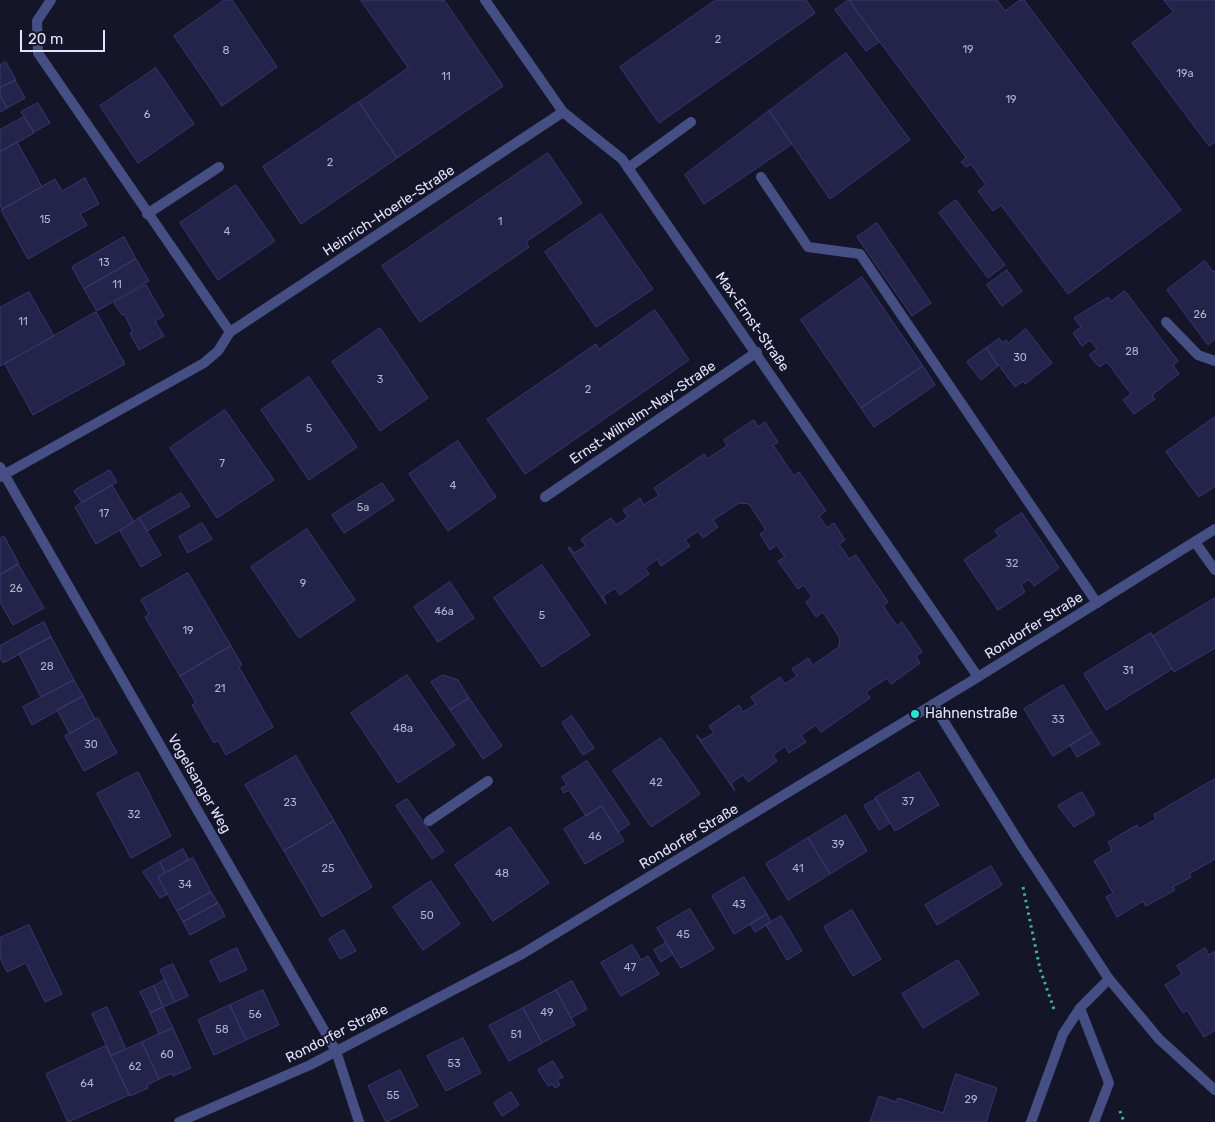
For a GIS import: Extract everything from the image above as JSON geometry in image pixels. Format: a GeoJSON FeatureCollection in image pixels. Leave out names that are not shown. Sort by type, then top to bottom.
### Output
{"type":"FeatureCollection","features":[{"type":"Feature","properties":{"kind":"street"},"geometry":{"type":"LineString","coordinates":[[51,0],[37,21],[38,53],[230,332]]}},
{"type":"Feature","properties":{"kind":"street","name":"Max-Ernst-Straße"},"geometry":{"type":"LineString","coordinates":[[485,0],[563,112],[622,159],[757,352],[978,676]]}},
{"type":"Feature","properties":{"kind":"street","name":"Heinrich-Hoerle-Straße"},"geometry":{"type":"LineString","coordinates":[[2,473],[204,363],[218,351],[230,332],[563,112]]}},
{"type":"Feature","properties":{"kind":"street"},"geometry":{"type":"LineString","coordinates":[[628,168],[691,122]]}},
{"type":"Feature","properties":{"kind":"street"},"geometry":{"type":"LineString","coordinates":[[147,214],[219,167]]}},
{"type":"Feature","properties":{"kind":"street"},"geometry":{"type":"LineString","coordinates":[[762,177],[808,247],[860,254],[1097,604]]}},
{"type":"Feature","properties":{"kind":"street"},"geometry":{"type":"LineString","coordinates":[[1166,322],[1198,355],[1215,361]]}},
{"type":"Feature","properties":{"kind":"street","name":"Ernst-Wilhelm-Nay-Straße"},"geometry":{"type":"LineString","coordinates":[[545,497],[757,352]]}},
{"type":"Feature","properties":{"kind":"street","name":"Vogelsanger Weg"},"geometry":{"type":"LineString","coordinates":[[2,473],[336,1051],[359,1122]]}},
{"type":"Feature","properties":{"kind":"street","name":"Rondorfer Straße"},"geometry":{"type":"LineString","coordinates":[[179,1122],[310,1065],[529,950],[1097,604],[1215,529]]}},
{"type":"Feature","properties":{"kind":"street"},"geometry":{"type":"LineString","coordinates":[[1195,542],[1215,570]]}},
{"type":"Feature","properties":{"kind":"street"},"geometry":{"type":"LineString","coordinates":[[933,704],[1022,847],[1109,979],[1159,1039],[1215,1090]]}},
{"type":"Feature","properties":{"kind":"street"},"geometry":{"type":"LineString","coordinates":[[429,822],[488,781]]}},
{"type":"Feature","properties":{"kind":"street"},"geometry":{"type":"LineString","coordinates":[[1031,1122],[1062,1034],[1080,1008],[1109,979]]}},
{"type":"Feature","properties":{"kind":"street"},"geometry":{"type":"LineString","coordinates":[[1080,1008],[1109,1083],[1094,1122]]}},
{"type":"Feature","properties":{"kind":"path"},"geometry":{"type":"LineString","coordinates":[[1023,884],[1040,969],[1062,1034]]}},
{"type":"Feature","properties":{"kind":"building"},"geometry":{"type":"Polygon","coordinates":[[[225,0],[232,0],[277,67],[222,106],[174,36],[225,0]]]}},
{"type":"Feature","properties":{"kind":"building"},"geometry":{"type":"Polygon","coordinates":[[[361,0],[444,0],[503,86],[397,158],[359,102],[408,68],[361,0]]]}},
{"type":"Feature","properties":{"kind":"building"},"geometry":{"type":"Polygon","coordinates":[[[716,0],[806,0],[815,13],[659,123],[620,67],[716,0]]]}},
{"type":"Feature","properties":{"kind":"building"},"geometry":{"type":"Polygon","coordinates":[[[849,0],[997,0],[1005,11],[1020,0],[1024,0],[1181,210],[1068,294],[1001,205],[993,211],[978,191],[986,185],[971,164],[966,167],[961,162],[966,158],[849,0]]]}},
{"type":"Feature","properties":{"kind":"building"},"geometry":{"type":"Polygon","coordinates":[[[849,0],[879,42],[866,51],[835,10],[849,0]]]}},
{"type":"Feature","properties":{"kind":"building"},"geometry":{"type":"Polygon","coordinates":[[[1164,0],[1215,0],[1215,142],[1209,146],[1132,43],[1173,12],[1164,0]]]}},
{"type":"Feature","properties":{"kind":"building"},"geometry":{"type":"Polygon","coordinates":[[[846,53],[910,140],[830,199],[769,111],[846,53]]]}},
{"type":"Feature","properties":{"kind":"building"},"geometry":{"type":"Polygon","coordinates":[[[6,62],[16,80],[0,88],[0,65],[6,62]]]}},
{"type":"Feature","properties":{"kind":"building"},"geometry":{"type":"Polygon","coordinates":[[[156,68],[194,124],[138,163],[100,106],[156,68]]]}},
{"type":"Feature","properties":{"kind":"building"},"geometry":{"type":"Polygon","coordinates":[[[15,80],[25,98],[7,108],[0,95],[0,88],[15,80]]]}},
{"type":"Feature","properties":{"kind":"building"},"geometry":{"type":"Polygon","coordinates":[[[0,95],[7,108],[0,112],[0,95]]]}},
{"type":"Feature","properties":{"kind":"building"},"geometry":{"type":"Polygon","coordinates":[[[359,102],[397,158],[301,224],[263,167],[359,102]]]}},
{"type":"Feature","properties":{"kind":"building"},"geometry":{"type":"Polygon","coordinates":[[[38,103],[50,123],[34,132],[21,112],[38,103]]]}},
{"type":"Feature","properties":{"kind":"building"},"geometry":{"type":"Polygon","coordinates":[[[769,111],[792,144],[704,204],[685,175],[769,111]]]}},
{"type":"Feature","properties":{"kind":"building"},"geometry":{"type":"Polygon","coordinates":[[[24,117],[34,133],[0,152],[0,130],[24,117]]]}},
{"type":"Feature","properties":{"kind":"building"},"geometry":{"type":"Polygon","coordinates":[[[17,142],[42,187],[2,209],[0,205],[0,152],[17,142]]]}},
{"type":"Feature","properties":{"kind":"building"},"geometry":{"type":"Polygon","coordinates":[[[548,153],[582,203],[526,242],[529,247],[420,322],[382,266],[548,153]]]}},
{"type":"Feature","properties":{"kind":"building"},"geometry":{"type":"Polygon","coordinates":[[[85,178],[99,204],[80,214],[87,225],[28,259],[1,210],[55,179],[62,191],[85,178]]]}},
{"type":"Feature","properties":{"kind":"building"},"geometry":{"type":"Polygon","coordinates":[[[236,185],[275,241],[218,280],[180,223],[236,185]]]}},
{"type":"Feature","properties":{"kind":"building"},"geometry":{"type":"Polygon","coordinates":[[[956,200],[1005,265],[988,278],[939,213],[956,200]]]}},
{"type":"Feature","properties":{"kind":"building"},"geometry":{"type":"Polygon","coordinates":[[[601,214],[653,289],[596,327],[545,252],[601,214]]]}},
{"type":"Feature","properties":{"kind":"building"},"geometry":{"type":"Polygon","coordinates":[[[877,223],[931,303],[912,316],[857,237],[877,223]]]}},
{"type":"Feature","properties":{"kind":"building"},"geometry":{"type":"Polygon","coordinates":[[[124,237],[136,259],[84,289],[72,267],[124,237]]]}},
{"type":"Feature","properties":{"kind":"building"},"geometry":{"type":"Polygon","coordinates":[[[136,259],[149,281],[97,311],[84,289],[136,259]]]}},
{"type":"Feature","properties":{"kind":"building"},"geometry":{"type":"Polygon","coordinates":[[[1205,261],[1213,272],[1215,270],[1215,339],[1208,345],[1167,290],[1205,261]]]}},
{"type":"Feature","properties":{"kind":"building"},"geometry":{"type":"Polygon","coordinates":[[[1007,270],[1022,291],[1002,306],[987,285],[1007,270]]]}},
{"type":"Feature","properties":{"kind":"building"},"geometry":{"type":"Polygon","coordinates":[[[862,277],[923,366],[861,408],[801,320],[862,277]]]}},
{"type":"Feature","properties":{"kind":"building"},"geometry":{"type":"Polygon","coordinates":[[[146,285],[164,316],[155,321],[164,336],[139,350],[130,333],[133,332],[124,314],[122,315],[114,303],[146,285]]]}},
{"type":"Feature","properties":{"kind":"building"},"geometry":{"type":"Polygon","coordinates":[[[1125,291],[1178,361],[1173,365],[1179,374],[1152,395],[1155,399],[1134,414],[1123,400],[1131,394],[1107,362],[1099,367],[1089,355],[1097,349],[1090,340],[1082,346],[1073,333],[1081,327],[1074,318],[1108,297],[1111,301],[1125,291]]]}},
{"type":"Feature","properties":{"kind":"building"},"geometry":{"type":"Polygon","coordinates":[[[29,292],[54,336],[0,366],[0,308],[29,292]]]}},
{"type":"Feature","properties":{"kind":"building"},"geometry":{"type":"Polygon","coordinates":[[[655,310],[689,360],[525,474],[487,419],[596,344],[599,349],[655,310]]]}},
{"type":"Feature","properties":{"kind":"building"},"geometry":{"type":"Polygon","coordinates":[[[96,312],[125,364],[33,415],[5,364],[96,312]]]}},
{"type":"Feature","properties":{"kind":"building"},"geometry":{"type":"Polygon","coordinates":[[[380,328],[428,398],[380,431],[332,362],[380,328]]]}},
{"type":"Feature","properties":{"kind":"building"},"geometry":{"type":"Polygon","coordinates":[[[1026,329],[1052,363],[1025,384],[1023,381],[1015,387],[986,348],[999,338],[1003,343],[1006,340],[1008,343],[1026,329]]]}},
{"type":"Feature","properties":{"kind":"building"},"geometry":{"type":"Polygon","coordinates":[[[986,348],[998,366],[981,380],[967,362],[986,348]]]}},
{"type":"Feature","properties":{"kind":"building"},"geometry":{"type":"Polygon","coordinates":[[[923,366],[935,385],[874,427],[861,408],[923,366]]]}},
{"type":"Feature","properties":{"kind":"building"},"geometry":{"type":"Polygon","coordinates":[[[309,377],[357,447],[309,480],[261,410],[309,377]]]}},
{"type":"Feature","properties":{"kind":"building"},"geometry":{"type":"Polygon","coordinates":[[[225,410],[274,480],[217,518],[170,448],[225,410]]]}},
{"type":"Feature","properties":{"kind":"building"},"geometry":{"type":"Polygon","coordinates":[[[1215,417],[1215,486],[1199,497],[1166,452],[1215,417]]]}},
{"type":"Feature","properties":{"kind":"building"},"geometry":{"type":"Polygon","coordinates":[[[754,420],[758,427],[765,422],[778,442],[773,445],[794,476],[799,472],[826,511],[819,516],[827,528],[834,523],[845,540],[839,544],[849,559],[856,555],[888,602],[883,606],[897,626],[902,622],[922,652],[916,656],[920,663],[891,684],[887,678],[866,692],[870,698],[821,732],[816,725],[801,735],[806,742],[789,753],[785,746],[773,755],[777,761],[748,782],[743,775],[731,783],[735,791],[696,735],[702,740],[714,733],[709,726],[739,705],[743,712],[756,704],[751,697],[780,677],[785,684],[797,676],[792,669],[808,658],[813,665],[839,647],[840,638],[823,612],[816,617],[806,602],[812,597],[804,585],[798,589],[778,561],[785,557],[777,545],[770,550],[760,534],[766,530],[749,504],[739,503],[713,520],[718,527],[703,538],[698,531],[685,540],[690,546],[661,566],[657,559],[645,568],[649,574],[620,595],[615,588],[603,596],[606,604],[568,548],[570,547],[574,553],[586,546],[581,539],[611,518],[616,525],[628,517],[623,510],[640,498],[644,505],[659,495],[654,488],[704,454],[707,459],[727,446],[724,440],[754,420]]]}},
{"type":"Feature","properties":{"kind":"building"},"geometry":{"type":"Polygon","coordinates":[[[458,441],[496,497],[448,531],[409,474],[458,441]]]}},
{"type":"Feature","properties":{"kind":"building"},"geometry":{"type":"Polygon","coordinates":[[[110,470],[117,482],[82,503],[74,491],[110,470]]]}},
{"type":"Feature","properties":{"kind":"building"},"geometry":{"type":"Polygon","coordinates":[[[382,483],[394,500],[344,533],[332,515],[382,483]]]}},
{"type":"Feature","properties":{"kind":"building"},"geometry":{"type":"Polygon","coordinates":[[[112,485],[134,522],[96,544],[75,507],[112,485]]]}},
{"type":"Feature","properties":{"kind":"building"},"geometry":{"type":"Polygon","coordinates":[[[181,493],[190,506],[147,531],[139,518],[181,493]]]}},
{"type":"Feature","properties":{"kind":"building"},"geometry":{"type":"Polygon","coordinates":[[[1022,513],[1059,568],[1034,586],[1029,579],[1021,585],[1025,592],[998,610],[964,560],[999,536],[995,531],[1022,513]]]}},
{"type":"Feature","properties":{"kind":"building"},"geometry":{"type":"Polygon","coordinates":[[[139,518],[161,555],[141,567],[120,531],[139,518]]]}},
{"type":"Feature","properties":{"kind":"building"},"geometry":{"type":"Polygon","coordinates":[[[202,523],[212,539],[188,553],[179,537],[202,523]]]}},
{"type":"Feature","properties":{"kind":"building"},"geometry":{"type":"Polygon","coordinates":[[[307,529],[355,600],[299,638],[251,567],[307,529]]]}},
{"type":"Feature","properties":{"kind":"building"},"geometry":{"type":"Polygon","coordinates":[[[4,536],[19,564],[0,575],[0,539],[4,536]]]}},
{"type":"Feature","properties":{"kind":"building"},"geometry":{"type":"Polygon","coordinates":[[[18,564],[44,608],[13,625],[0,602],[0,575],[18,564]]]}},
{"type":"Feature","properties":{"kind":"building"},"geometry":{"type":"Polygon","coordinates":[[[542,565],[590,635],[542,667],[494,598],[542,565]]]}},
{"type":"Feature","properties":{"kind":"building"},"geometry":{"type":"Polygon","coordinates":[[[188,573],[231,646],[180,676],[145,617],[149,614],[141,600],[188,573]]]}},
{"type":"Feature","properties":{"kind":"building"},"geometry":{"type":"Polygon","coordinates":[[[450,582],[474,618],[438,642],[414,607],[450,582]]]}},
{"type":"Feature","properties":{"kind":"building"},"geometry":{"type":"Polygon","coordinates":[[[1215,598],[1215,648],[1174,672],[1153,636],[1215,598]]]}},
{"type":"Feature","properties":{"kind":"building"},"geometry":{"type":"Polygon","coordinates":[[[44,622],[51,637],[3,663],[0,657],[0,646],[44,622]]]}},
{"type":"Feature","properties":{"kind":"building"},"geometry":{"type":"Polygon","coordinates":[[[1151,633],[1172,669],[1106,710],[1084,674],[1151,633]]]}},
{"type":"Feature","properties":{"kind":"building"},"geometry":{"type":"Polygon","coordinates":[[[51,637],[74,680],[41,697],[19,654],[51,637]]]}},
{"type":"Feature","properties":{"kind":"building"},"geometry":{"type":"Polygon","coordinates":[[[231,646],[242,665],[239,667],[273,727],[226,755],[218,740],[214,743],[192,705],[196,703],[180,676],[231,646]]]}},
{"type":"Feature","properties":{"kind":"building"},"geometry":{"type":"Polygon","coordinates":[[[407,675],[455,745],[398,783],[351,713],[407,675]]]}},
{"type":"Feature","properties":{"kind":"building"},"geometry":{"type":"Polygon","coordinates":[[[443,675],[458,680],[469,698],[450,710],[431,682],[443,675]]]}},
{"type":"Feature","properties":{"kind":"building"},"geometry":{"type":"Polygon","coordinates":[[[74,680],[83,696],[32,725],[23,707],[74,680]]]}},
{"type":"Feature","properties":{"kind":"building"},"geometry":{"type":"Polygon","coordinates":[[[1063,685],[1092,732],[1053,756],[1024,709],[1063,685]]]}},
{"type":"Feature","properties":{"kind":"building"},"geometry":{"type":"Polygon","coordinates":[[[83,696],[95,719],[70,734],[57,710],[83,696]]]}},
{"type":"Feature","properties":{"kind":"building"},"geometry":{"type":"Polygon","coordinates":[[[469,698],[502,746],[483,759],[450,710],[469,698]]]}},
{"type":"Feature","properties":{"kind":"building"},"geometry":{"type":"Polygon","coordinates":[[[572,716],[594,748],[583,755],[562,723],[572,716]]]}},
{"type":"Feature","properties":{"kind":"building"},"geometry":{"type":"Polygon","coordinates":[[[98,718],[117,753],[84,771],[65,736],[98,718]]]}},
{"type":"Feature","properties":{"kind":"building"},"geometry":{"type":"Polygon","coordinates":[[[1092,732],[1100,744],[1077,757],[1070,745],[1092,732]]]}},
{"type":"Feature","properties":{"kind":"building"},"geometry":{"type":"Polygon","coordinates":[[[661,738],[700,794],[651,827],[613,771],[661,738]]]}},
{"type":"Feature","properties":{"kind":"building"},"geometry":{"type":"Polygon","coordinates":[[[296,756],[334,821],[284,851],[245,785],[296,756]]]}},
{"type":"Feature","properties":{"kind":"building"},"geometry":{"type":"Polygon","coordinates":[[[587,761],[630,824],[618,832],[602,806],[586,816],[569,790],[564,793],[561,788],[567,785],[562,777],[587,761]]]}},
{"type":"Feature","properties":{"kind":"building"},"geometry":{"type":"Polygon","coordinates":[[[138,772],[171,836],[131,858],[97,794],[138,772]]]}},
{"type":"Feature","properties":{"kind":"building"},"geometry":{"type":"Polygon","coordinates":[[[919,772],[939,805],[895,831],[875,798],[919,772]]]}},
{"type":"Feature","properties":{"kind":"building"},"geometry":{"type":"Polygon","coordinates":[[[1215,779],[1215,859],[1189,874],[1191,877],[1173,887],[1175,890],[1146,906],[1143,901],[1117,917],[1106,897],[1113,893],[1094,861],[1112,850],[1108,842],[1137,825],[1139,829],[1156,819],[1154,815],[1215,779]]]}},
{"type":"Feature","properties":{"kind":"building"},"geometry":{"type":"Polygon","coordinates":[[[1082,792],[1095,814],[1074,827],[1058,806],[1082,792]]]}},
{"type":"Feature","properties":{"kind":"building"},"geometry":{"type":"Polygon","coordinates":[[[407,799],[444,851],[432,859],[396,806],[407,799]]]}},
{"type":"Feature","properties":{"kind":"building"},"geometry":{"type":"Polygon","coordinates":[[[876,799],[890,823],[879,830],[864,806],[876,799]]]}},
{"type":"Feature","properties":{"kind":"building"},"geometry":{"type":"Polygon","coordinates":[[[602,806],[624,841],[585,864],[564,829],[602,806]]]}},
{"type":"Feature","properties":{"kind":"building"},"geometry":{"type":"Polygon","coordinates":[[[846,815],[867,851],[830,874],[808,838],[846,815]]]}},
{"type":"Feature","properties":{"kind":"building"},"geometry":{"type":"Polygon","coordinates":[[[334,821],[372,887],[322,917],[284,851],[334,821]]]}},
{"type":"Feature","properties":{"kind":"building"},"geometry":{"type":"Polygon","coordinates":[[[510,827],[549,883],[493,921],[455,865],[510,827]]]}},
{"type":"Feature","properties":{"kind":"building"},"geometry":{"type":"Polygon","coordinates":[[[808,838],[830,874],[788,900],[766,864],[808,838]]]}},
{"type":"Feature","properties":{"kind":"building"},"geometry":{"type":"Polygon","coordinates":[[[183,849],[189,860],[165,873],[160,862],[183,849]]]}},
{"type":"Feature","properties":{"kind":"building"},"geometry":{"type":"Polygon","coordinates":[[[193,858],[211,892],[177,911],[158,877],[193,858]]]}},
{"type":"Feature","properties":{"kind":"building"},"geometry":{"type":"Polygon","coordinates":[[[160,862],[165,873],[158,877],[167,894],[160,898],[143,872],[160,862]]]}},
{"type":"Feature","properties":{"kind":"building"},"geometry":{"type":"Polygon","coordinates":[[[991,866],[1002,885],[937,925],[925,905],[991,866]]]}},
{"type":"Feature","properties":{"kind":"building"},"geometry":{"type":"Polygon","coordinates":[[[744,877],[767,914],[734,934],[712,896],[744,877]]]}},
{"type":"Feature","properties":{"kind":"building"},"geometry":{"type":"Polygon","coordinates":[[[431,881],[460,924],[423,950],[393,907],[431,881]]]}},
{"type":"Feature","properties":{"kind":"building"},"geometry":{"type":"Polygon","coordinates":[[[211,892],[218,903],[183,922],[177,911],[211,892]]]}},
{"type":"Feature","properties":{"kind":"building"},"geometry":{"type":"Polygon","coordinates":[[[218,903],[225,916],[190,935],[183,922],[218,903]]]}},
{"type":"Feature","properties":{"kind":"building"},"geometry":{"type":"Polygon","coordinates":[[[690,909],[714,949],[681,968],[657,928],[690,909]]]}},
{"type":"Feature","properties":{"kind":"building"},"geometry":{"type":"Polygon","coordinates":[[[852,910],[881,959],[853,976],[824,927],[852,910]]]}},
{"type":"Feature","properties":{"kind":"building"},"geometry":{"type":"Polygon","coordinates":[[[767,914],[771,922],[755,932],[750,924],[767,914]]]}},
{"type":"Feature","properties":{"kind":"building"},"geometry":{"type":"Polygon","coordinates":[[[781,916],[802,951],[787,960],[766,925],[781,916]]]}},
{"type":"Feature","properties":{"kind":"building"},"geometry":{"type":"Polygon","coordinates":[[[29,925],[62,994],[45,1002],[26,963],[7,972],[0,958],[0,938],[29,925]]]}},
{"type":"Feature","properties":{"kind":"building"},"geometry":{"type":"Polygon","coordinates":[[[344,930],[356,951],[340,959],[329,939],[344,930]]]}},
{"type":"Feature","properties":{"kind":"building"},"geometry":{"type":"Polygon","coordinates":[[[666,943],[673,954],[661,962],[654,950],[666,943]]]}},
{"type":"Feature","properties":{"kind":"building"},"geometry":{"type":"Polygon","coordinates":[[[632,945],[641,960],[648,956],[659,974],[621,996],[601,963],[632,945]]]}},
{"type":"Feature","properties":{"kind":"building"},"geometry":{"type":"Polygon","coordinates":[[[237,948],[247,970],[220,982],[210,961],[237,948]]]}},
{"type":"Feature","properties":{"kind":"building"},"geometry":{"type":"Polygon","coordinates":[[[1205,948],[1209,955],[1215,951],[1215,1030],[1204,1037],[1187,1010],[1183,1013],[1165,985],[1182,974],[1177,966],[1205,948]]]}},
{"type":"Feature","properties":{"kind":"building"},"geometry":{"type":"Polygon","coordinates":[[[958,960],[979,994],[923,1028],[902,994],[958,960]]]}},
{"type":"Feature","properties":{"kind":"building"},"geometry":{"type":"Polygon","coordinates":[[[173,964],[188,996],[175,1002],[160,970],[173,964]]]}},
{"type":"Feature","properties":{"kind":"building"},"geometry":{"type":"Polygon","coordinates":[[[165,980],[175,1002],[163,1007],[154,986],[165,980]]]}},
{"type":"Feature","properties":{"kind":"building"},"geometry":{"type":"Polygon","coordinates":[[[572,981],[587,1009],[571,1018],[556,990],[572,981]]]}},
{"type":"Feature","properties":{"kind":"building"},"geometry":{"type":"Polygon","coordinates":[[[154,986],[163,1007],[150,1013],[140,992],[154,986]]]}},
{"type":"Feature","properties":{"kind":"building"},"geometry":{"type":"Polygon","coordinates":[[[263,990],[279,1025],[246,1040],[230,1005],[263,990]]]}},
{"type":"Feature","properties":{"kind":"building"},"geometry":{"type":"Polygon","coordinates":[[[556,990],[575,1025],[542,1043],[523,1008],[556,990]]]}},
{"type":"Feature","properties":{"kind":"building"},"geometry":{"type":"Polygon","coordinates":[[[230,1005],[246,1040],[214,1055],[198,1020],[230,1005]]]}},
{"type":"Feature","properties":{"kind":"building"},"geometry":{"type":"Polygon","coordinates":[[[107,1007],[126,1049],[111,1056],[92,1014],[107,1007]]]}},
{"type":"Feature","properties":{"kind":"building"},"geometry":{"type":"Polygon","coordinates":[[[163,1007],[173,1028],[159,1034],[150,1013],[163,1007]]]}},
{"type":"Feature","properties":{"kind":"building"},"geometry":{"type":"Polygon","coordinates":[[[523,1008],[542,1043],[509,1061],[489,1026],[523,1008]]]}},
{"type":"Feature","properties":{"kind":"building"},"geometry":{"type":"Polygon","coordinates":[[[173,1028],[191,1068],[173,1076],[172,1073],[159,1079],[142,1042],[173,1028]]]}},
{"type":"Feature","properties":{"kind":"building"},"geometry":{"type":"Polygon","coordinates":[[[463,1038],[481,1073],[446,1091],[427,1056],[463,1038]]]}},
{"type":"Feature","properties":{"kind":"building"},"geometry":{"type":"Polygon","coordinates":[[[142,1042],[159,1079],[147,1085],[148,1088],[130,1096],[111,1056],[142,1042]]]}},
{"type":"Feature","properties":{"kind":"building"},"geometry":{"type":"Polygon","coordinates":[[[106,1046],[129,1095],[68,1122],[46,1074],[106,1046]]]}},
{"type":"Feature","properties":{"kind":"building"},"geometry":{"type":"Polygon","coordinates":[[[553,1061],[563,1077],[557,1080],[560,1085],[555,1088],[552,1084],[548,1086],[538,1070],[553,1061]]]}},
{"type":"Feature","properties":{"kind":"building"},"geometry":{"type":"Polygon","coordinates":[[[400,1070],[418,1106],[386,1122],[368,1086],[400,1070]]]}},
{"type":"Feature","properties":{"kind":"building"},"geometry":{"type":"Polygon","coordinates":[[[956,1074],[997,1088],[986,1122],[870,1122],[879,1096],[896,1102],[898,1098],[943,1113],[956,1074]]]}},
{"type":"Feature","properties":{"kind":"building"},"geometry":{"type":"Polygon","coordinates":[[[511,1092],[519,1105],[502,1116],[494,1103],[511,1092]]]}},
{"type":"Feature","properties":{"kind":"place","name":"Hahnenstraße"},"geometry":{"type":"Point","coordinates":[915,714]}}]}
